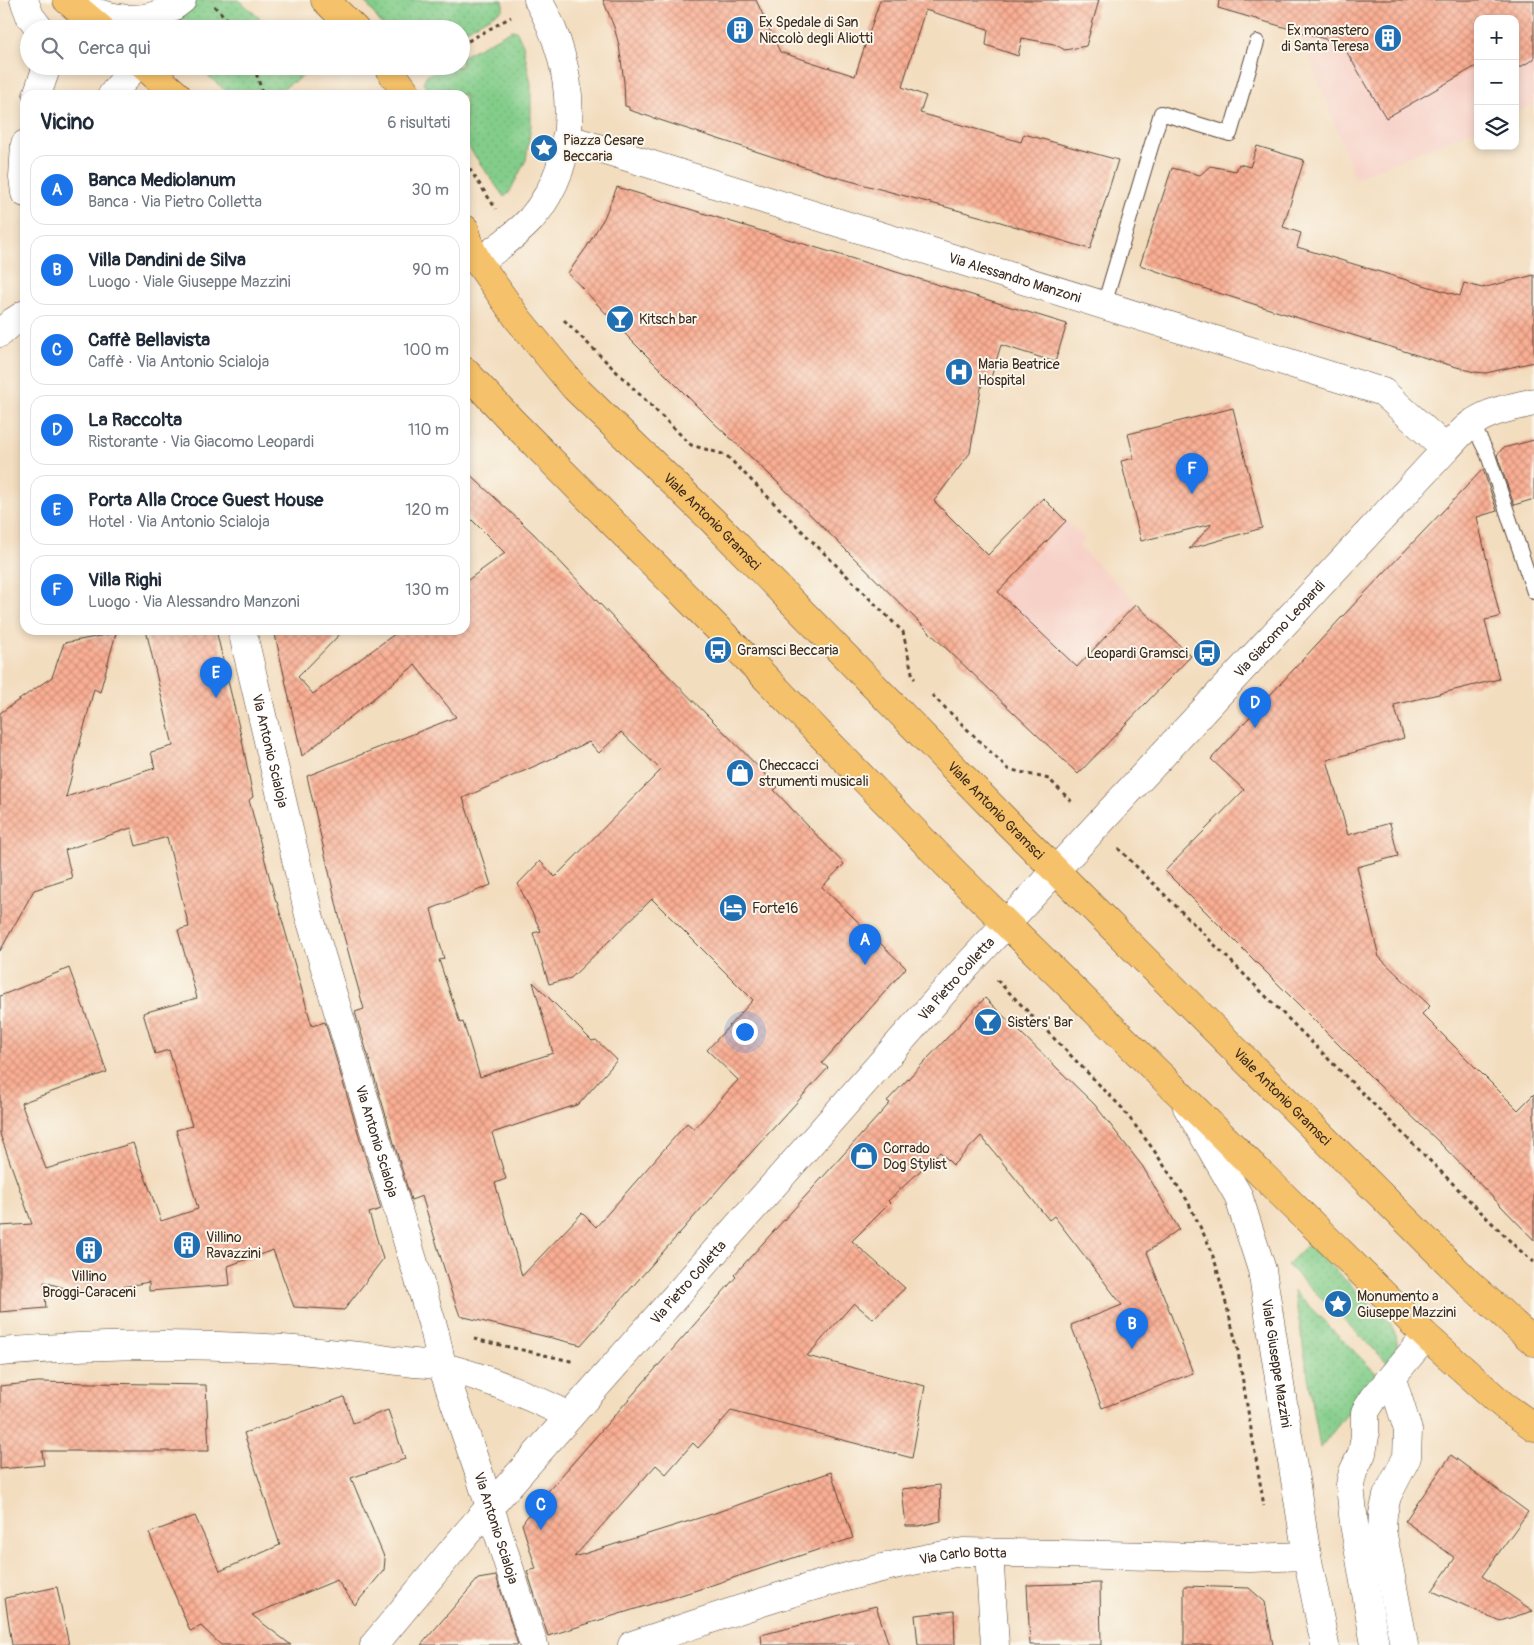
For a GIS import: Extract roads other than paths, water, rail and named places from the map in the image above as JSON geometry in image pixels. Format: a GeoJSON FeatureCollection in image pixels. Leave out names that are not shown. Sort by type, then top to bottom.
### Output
{"type":"FeatureCollection","features":[{"type":"Feature","properties":{"kind":"main road"},"geometry":{"type":"LineString","coordinates":[[325,0],[346,20]]}},
{"type":"Feature","properties":{"kind":"main road"},"geometry":{"type":"LineString","coordinates":[[71,3],[91,20]]}},
{"type":"Feature","properties":{"kind":"main road"},"geometry":{"type":"LineString","coordinates":[[154,75],[171,90]]}},
{"type":"Feature","properties":{"kind":"main road"},"geometry":{"type":"LineString","coordinates":[[470,242],[478,262]]}},
{"type":"Feature","properties":{"kind":"main road","name":"Viale Antonio Gramsci"},"geometry":{"type":"LineString","coordinates":[[478,262],[518,319],[575,388],[713,521],[1056,871],[1471,1285],[1534,1342]]}},
{"type":"Feature","properties":{"kind":"main road"},"geometry":{"type":"LineString","coordinates":[[470,376],[954,872],[1426,1336],[1503,1405],[1534,1427]]}},
{"type":"Feature","properties":{"kind":"street"},"geometry":{"type":"LineString","coordinates":[[24,0],[33,20]]}},
{"type":"Feature","properties":{"kind":"street"},"geometry":{"type":"LineString","coordinates":[[71,3],[118,19],[133,20],[149,18],[164,12],[182,0]]}},
{"type":"Feature","properties":{"kind":"street"},"geometry":{"type":"LineString","coordinates":[[478,262],[511,239],[531,218],[554,183],[562,160],[569,106],[566,76],[552,27],[538,0]]}},
{"type":"Feature","properties":{"kind":"street"},"geometry":{"type":"LineString","coordinates":[[38,90],[44,75]]}},
{"type":"Feature","properties":{"kind":"street"},"geometry":{"type":"LineString","coordinates":[[116,90],[128,75]]}},
{"type":"Feature","properties":{"kind":"street","name":"Via Alessandro Manzoni"},"geometry":{"type":"LineString","coordinates":[[566,138],[1382,392],[1446,449]]}},
{"type":"Feature","properties":{"kind":"street"},"geometry":{"type":"LineString","coordinates":[[0,333],[20,317]]}},
{"type":"Feature","properties":{"kind":"street","name":"Via Giacomo Leopardi"},"geometry":{"type":"LineString","coordinates":[[1008,923],[1472,423],[1494,412],[1534,402]]}},
{"type":"Feature","properties":{"kind":"street","name":"Via Antonio Scialoja"},"geometry":{"type":"LineString","coordinates":[[243,635],[309,915],[435,1333],[442,1366],[534,1645]]}},
{"type":"Feature","properties":{"kind":"street","name":"Via Pietro Colletta"},"geometry":{"type":"LineString","coordinates":[[374,1645],[490,1507],[965,968],[1008,923]]}},
{"type":"Feature","properties":{"kind":"street","name":"Viale Giuseppe Mazzini"},"geometry":{"type":"LineString","coordinates":[[1182,1097],[1238,1195],[1262,1270],[1306,1556],[1325,1645]]}},
{"type":"Feature","properties":{"kind":"street"},"geometry":{"type":"LineString","coordinates":[[1375,1645],[1354,1524],[1350,1485],[1353,1472],[1362,1453],[1365,1436],[1365,1412],[1374,1398],[1392,1379],[1426,1336]]}},
{"type":"Feature","properties":{"kind":"street"},"geometry":{"type":"LineString","coordinates":[[0,1352],[116,1344],[226,1346],[325,1352],[442,1366],[507,1387],[570,1416]]}},
{"type":"Feature","properties":{"kind":"street"},"geometry":{"type":"LineString","coordinates":[[1392,1379],[1408,1430],[1407,1457],[1387,1496],[1382,1530],[1404,1645]]}},
{"type":"Feature","properties":{"kind":"street","name":"Via Carlo Botta"},"geometry":{"type":"LineString","coordinates":[[632,1645],[807,1589],[884,1567],[963,1552],[1250,1558],[1306,1556]]}},
{"type":"Feature","properties":{"kind":"street"},"geometry":{"type":"LineString","coordinates":[[989,1552],[995,1645]]}},
{"type":"Feature","properties":{"kind":"lane"},"geometry":{"type":"LineString","coordinates":[[1104,305],[1161,113],[1230,134],[1257,42]]}},
{"type":"Feature","properties":{"kind":"lane"},"geometry":{"type":"LineString","coordinates":[[1472,423],[1488,455],[1534,592]]}},
{"type":"Feature","properties":{"kind":"place","name":"Ex Spedale di San Niccolò degli Aliotti"},"geometry":{"type":"Point","coordinates":[740,30]}},
{"type":"Feature","properties":{"kind":"place","name":"Ex monastero di Santa Teresa"},"geometry":{"type":"Point","coordinates":[1388,38]}},
{"type":"Feature","properties":{"kind":"place","name":"Piazza Cesare Beccaria"},"geometry":{"type":"Point","coordinates":[544,148]}},
{"type":"Feature","properties":{"kind":"place","name":"Kitsch bar"},"geometry":{"type":"Point","coordinates":[620,319]}},
{"type":"Feature","properties":{"kind":"place","name":"Maria Beatrice Hospital"},"geometry":{"type":"Point","coordinates":[959,372]}},
{"type":"Feature","properties":{"kind":"place","name":"Villa Righi"},"geometry":{"type":"Point","coordinates":[1192,494]}},
{"type":"Feature","properties":{"kind":"place","name":"Gramsci Beccaria"},"geometry":{"type":"Point","coordinates":[718,650]}},
{"type":"Feature","properties":{"kind":"place","name":"Leopardi Gramsci"},"geometry":{"type":"Point","coordinates":[1207,653]}},
{"type":"Feature","properties":{"kind":"place","name":"Porta Alla Croce Guest House"},"geometry":{"type":"Point","coordinates":[216,698]}},
{"type":"Feature","properties":{"kind":"place","name":"La Raccolta"},"geometry":{"type":"Point","coordinates":[1255,728]}},
{"type":"Feature","properties":{"kind":"place","name":"Checcacci strumenti musicali"},"geometry":{"type":"Point","coordinates":[740,773]}},
{"type":"Feature","properties":{"kind":"place","name":"Forte16"},"geometry":{"type":"Point","coordinates":[733,908]}},
{"type":"Feature","properties":{"kind":"place","name":"Banca Mediolanum"},"geometry":{"type":"Point","coordinates":[865,965]}},
{"type":"Feature","properties":{"kind":"place","name":"Sisters' Bar"},"geometry":{"type":"Point","coordinates":[988,1022]}},
{"type":"Feature","properties":{"kind":"place","name":"Corrado Dog Stylist"},"geometry":{"type":"Point","coordinates":[864,1156]}},
{"type":"Feature","properties":{"kind":"place","name":"Villino Ravazzini"},"geometry":{"type":"Point","coordinates":[187,1245]}},
{"type":"Feature","properties":{"kind":"place","name":"Villino Broggi-Caraceni"},"geometry":{"type":"Point","coordinates":[89,1250]}},
{"type":"Feature","properties":{"kind":"place","name":"Monumento a Giuseppe Mazzini"},"geometry":{"type":"Point","coordinates":[1338,1304]}},
{"type":"Feature","properties":{"kind":"place","name":"Villa Dandini de Silva"},"geometry":{"type":"Point","coordinates":[1132,1349]}},
{"type":"Feature","properties":{"kind":"place","name":"Caffè Bellavista"},"geometry":{"type":"Point","coordinates":[541,1530]}}]}
